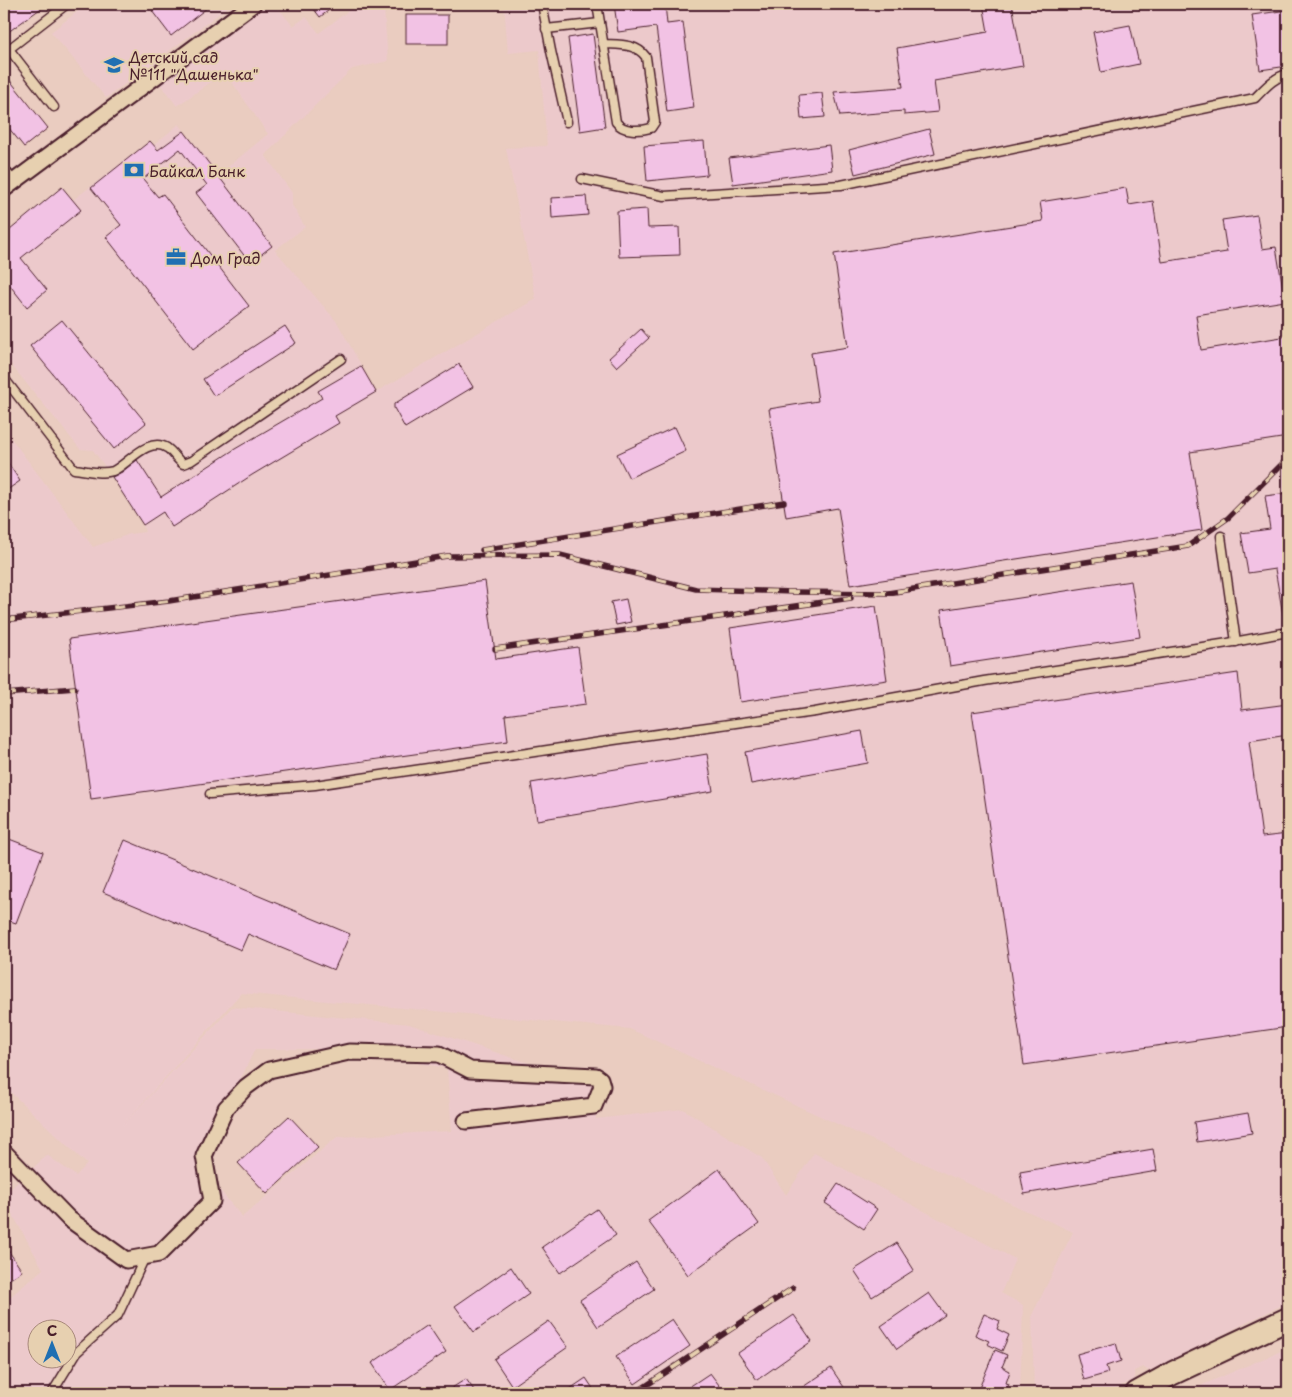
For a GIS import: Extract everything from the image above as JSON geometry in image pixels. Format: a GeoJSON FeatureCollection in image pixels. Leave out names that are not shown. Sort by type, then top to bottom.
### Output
{"type":"FeatureCollection","features":[{"type":"Feature","properties":{"kind":"main road"},"geometry":{"type":"LineString","coordinates":[[1137,1393],[1173,1373],[1288,1319]]}},
{"type":"Feature","properties":{"kind":"street"},"geometry":{"type":"LineString","coordinates":[[9,185],[253,4]]}},
{"type":"Feature","properties":{"kind":"street"},"geometry":{"type":"LineString","coordinates":[[4,1152],[69,1220],[126,1260],[159,1254],[212,1201],[204,1156],[226,1108],[246,1087],[269,1070],[349,1052],[438,1054],[470,1070],[596,1076],[602,1086],[594,1106],[466,1121]]}},
{"type":"Feature","properties":{"kind":"lane"},"geometry":{"type":"LineString","coordinates":[[54,107],[9,49],[67,4]]}},
{"type":"Feature","properties":{"kind":"lane"},"geometry":{"type":"LineString","coordinates":[[542,4],[567,122]]}},
{"type":"Feature","properties":{"kind":"lane"},"geometry":{"type":"LineString","coordinates":[[597,4],[603,44],[616,122],[628,129],[651,128],[654,125],[654,120],[646,56],[634,47],[603,44]]}},
{"type":"Feature","properties":{"kind":"lane"},"geometry":{"type":"LineString","coordinates":[[546,30],[600,23]]}},
{"type":"Feature","properties":{"kind":"lane"},"geometry":{"type":"LineString","coordinates":[[582,179],[664,196],[841,186],[1255,98],[1268,84],[1282,75],[1288,74]]}},
{"type":"Feature","properties":{"kind":"lane"},"geometry":{"type":"LineString","coordinates":[[4,168],[9,185]]}},
{"type":"Feature","properties":{"kind":"lane"},"geometry":{"type":"LineString","coordinates":[[4,378],[74,469],[104,473],[114,470],[147,448],[156,445],[167,448],[183,464],[191,461],[341,359]]}},
{"type":"Feature","properties":{"kind":"lane"},"geometry":{"type":"LineString","coordinates":[[1221,536],[1236,642]]}},
{"type":"Feature","properties":{"kind":"lane"},"geometry":{"type":"LineString","coordinates":[[210,794],[315,785],[815,712],[984,681],[1236,642],[1288,632]]}},
{"type":"Feature","properties":{"kind":"lane"},"geometry":{"type":"LineString","coordinates":[[52,1393],[77,1352],[118,1315],[145,1257]]}},
{"type":"Feature","properties":{"kind":"shaded area","name":"Детский сад №111 \"Дашенька\""},"geometry":{"type":"Polygon","coordinates":[[[87,4],[232,4],[106,98],[51,32],[87,4]]]}},
{"type":"Feature","properties":{"kind":"shaded area"},"geometry":{"type":"Polygon","coordinates":[[[269,4],[275,4],[293,26],[306,17],[319,33],[352,8],[384,9],[388,61],[352,69],[265,155],[292,193],[292,205],[305,227],[275,250],[337,322],[376,392],[536,299],[506,148],[547,146],[539,50],[508,53],[504,4],[1288,4],[1288,1302],[1149,1371],[1143,1367],[1134,1371],[1135,1379],[1108,1393],[1034,1393],[1032,1315],[1073,1232],[630,1029],[241,993],[121,1127],[232,1007],[409,1024],[593,1084],[596,1119],[683,1109],[762,1158],[786,1195],[814,1153],[1015,1259],[1001,1293],[1023,1305],[1020,1393],[4,1393],[4,1302],[43,1269],[4,1199],[4,1195],[47,1155],[76,1176],[87,1164],[4,1086],[4,429],[93,547],[130,534],[145,532],[143,525],[112,476],[93,450],[80,449],[4,356],[4,235],[62,187],[73,200],[150,141],[154,145],[179,124],[219,174],[268,134],[225,72],[177,106],[160,84],[269,4]],[[255,1049],[199,1165],[242,1217],[337,1137],[452,1131],[447,1068],[334,1049],[255,1049]]]}},
{"type":"Feature","properties":{"kind":"shaded area"},"geometry":{"type":"Polygon","coordinates":[[[1288,1348],[1288,1393],[1184,1393],[1288,1348]]]}},
{"type":"Feature","properties":{"kind":"building"},"geometry":{"type":"Polygon","coordinates":[[[4,4],[47,4],[4,35],[4,4]]]}},
{"type":"Feature","properties":{"kind":"building"},"geometry":{"type":"Polygon","coordinates":[[[162,4],[212,4],[171,36],[152,11],[162,4]]]}},
{"type":"Feature","properties":{"kind":"building"},"geometry":{"type":"Polygon","coordinates":[[[310,4],[337,4],[320,17],[310,4]]]}},
{"type":"Feature","properties":{"kind":"building"},"geometry":{"type":"Polygon","coordinates":[[[614,4],[665,4],[667,24],[683,22],[694,108],[667,112],[656,27],[618,32],[614,4]]]}},
{"type":"Feature","properties":{"kind":"building"},"geometry":{"type":"Polygon","coordinates":[[[983,4],[1012,4],[1023,66],[934,81],[938,112],[904,115],[904,111],[840,116],[834,92],[903,87],[897,48],[988,32],[983,4]]]}},
{"type":"Feature","properties":{"kind":"building"},"geometry":{"type":"Polygon","coordinates":[[[1288,10],[1288,66],[1260,70],[1252,15],[1288,10]]]}},
{"type":"Feature","properties":{"kind":"building"},"geometry":{"type":"Polygon","coordinates":[[[406,15],[448,15],[448,44],[406,44],[406,15]]]}},
{"type":"Feature","properties":{"kind":"building"},"geometry":{"type":"Polygon","coordinates":[[[1130,25],[1139,64],[1101,72],[1093,32],[1130,25]]]}},
{"type":"Feature","properties":{"kind":"building"},"geometry":{"type":"Polygon","coordinates":[[[593,34],[605,127],[580,131],[568,38],[593,34]]]}},
{"type":"Feature","properties":{"kind":"building"},"geometry":{"type":"Polygon","coordinates":[[[4,73],[48,128],[24,147],[4,122],[4,73]]]}},
{"type":"Feature","properties":{"kind":"building"},"geometry":{"type":"Polygon","coordinates":[[[822,93],[825,117],[801,119],[799,95],[822,93]]]}},
{"type":"Feature","properties":{"kind":"building"},"geometry":{"type":"Polygon","coordinates":[[[929,129],[935,154],[855,174],[849,150],[929,129]]]}},
{"type":"Feature","properties":{"kind":"building"},"geometry":{"type":"Polygon","coordinates":[[[184,131],[272,246],[250,263],[196,193],[207,185],[180,149],[143,179],[158,197],[163,194],[249,306],[193,349],[106,237],[121,225],[91,188],[150,141],[158,150],[184,131]]]}},
{"type":"Feature","properties":{"kind":"building"},"geometry":{"type":"Polygon","coordinates":[[[704,141],[707,175],[647,181],[644,146],[704,141]]]}},
{"type":"Feature","properties":{"kind":"building"},"geometry":{"type":"Polygon","coordinates":[[[829,145],[832,170],[733,184],[729,158],[829,145]]]}},
{"type":"Feature","properties":{"kind":"building"},"geometry":{"type":"Polygon","coordinates":[[[62,187],[81,210],[21,258],[47,290],[27,307],[4,278],[4,235],[62,187]]]}},
{"type":"Feature","properties":{"kind":"building"},"geometry":{"type":"Polygon","coordinates":[[[1126,188],[1129,205],[1153,201],[1162,262],[1227,252],[1222,220],[1257,215],[1262,249],[1276,247],[1285,301],[1196,315],[1201,350],[1288,336],[1288,437],[1190,452],[1202,530],[850,585],[838,508],[786,517],[769,409],[818,401],[811,353],[848,347],[834,254],[1043,221],[1040,202],[1126,188]]]}},
{"type":"Feature","properties":{"kind":"building"},"geometry":{"type":"Polygon","coordinates":[[[586,196],[588,215],[552,218],[551,198],[586,196]]]}},
{"type":"Feature","properties":{"kind":"building"},"geometry":{"type":"Polygon","coordinates":[[[647,209],[648,228],[679,227],[680,255],[619,257],[617,211],[647,209]]]}},
{"type":"Feature","properties":{"kind":"building"},"geometry":{"type":"Polygon","coordinates":[[[62,320],[146,423],[114,449],[30,346],[62,320]]]}},
{"type":"Feature","properties":{"kind":"building"},"geometry":{"type":"Polygon","coordinates":[[[285,326],[296,343],[214,396],[203,379],[285,326]]]}},
{"type":"Feature","properties":{"kind":"building"},"geometry":{"type":"Polygon","coordinates":[[[641,329],[649,338],[617,367],[609,358],[641,329]]]}},
{"type":"Feature","properties":{"kind":"building"},"geometry":{"type":"Polygon","coordinates":[[[459,364],[473,387],[405,428],[394,408],[394,404],[459,364]]]}},
{"type":"Feature","properties":{"kind":"building"},"geometry":{"type":"Polygon","coordinates":[[[361,366],[376,392],[335,416],[339,423],[252,475],[172,527],[163,512],[143,525],[112,477],[137,460],[161,497],[235,449],[322,398],[318,391],[361,366]]]}},
{"type":"Feature","properties":{"kind":"building"},"geometry":{"type":"Polygon","coordinates":[[[675,427],[686,451],[629,478],[617,454],[675,427]]]}},
{"type":"Feature","properties":{"kind":"building"},"geometry":{"type":"Polygon","coordinates":[[[4,457],[20,481],[4,492],[4,457]]]}},
{"type":"Feature","properties":{"kind":"building"},"geometry":{"type":"Polygon","coordinates":[[[1288,493],[1288,614],[1283,615],[1275,569],[1248,573],[1241,533],[1270,529],[1265,496],[1288,493]]]}},
{"type":"Feature","properties":{"kind":"building"},"geometry":{"type":"Polygon","coordinates":[[[485,581],[496,659],[578,647],[586,704],[505,715],[508,741],[91,799],[69,639],[485,581]]]}},
{"type":"Feature","properties":{"kind":"building"},"geometry":{"type":"Polygon","coordinates":[[[1131,581],[1140,637],[950,666],[941,610],[1131,581]]]}},
{"type":"Feature","properties":{"kind":"building"},"geometry":{"type":"Polygon","coordinates":[[[626,599],[631,622],[616,625],[611,602],[626,599]]]}},
{"type":"Feature","properties":{"kind":"building"},"geometry":{"type":"Polygon","coordinates":[[[876,606],[887,680],[740,702],[730,628],[876,606]]]}},
{"type":"Feature","properties":{"kind":"building"},"geometry":{"type":"Polygon","coordinates":[[[1238,673],[1242,710],[1288,704],[1288,735],[1249,741],[1262,837],[1288,834],[1288,1027],[1024,1065],[972,712],[1238,673]]]}},
{"type":"Feature","properties":{"kind":"building"},"geometry":{"type":"Polygon","coordinates":[[[862,731],[868,763],[751,784],[745,752],[862,731]]]}},
{"type":"Feature","properties":{"kind":"building"},"geometry":{"type":"Polygon","coordinates":[[[707,754],[713,791],[537,820],[531,783],[707,754]]]}},
{"type":"Feature","properties":{"kind":"building"},"geometry":{"type":"Polygon","coordinates":[[[4,837],[43,852],[16,923],[4,919],[4,837]]]}},
{"type":"Feature","properties":{"kind":"building"},"geometry":{"type":"Polygon","coordinates":[[[125,840],[350,934],[334,970],[248,934],[241,950],[103,892],[125,840]]]}},
{"type":"Feature","properties":{"kind":"building"},"geometry":{"type":"Polygon","coordinates":[[[1248,1113],[1252,1133],[1197,1142],[1194,1122],[1248,1113]]]}},
{"type":"Feature","properties":{"kind":"building"},"geometry":{"type":"Polygon","coordinates":[[[289,1116],[318,1147],[267,1194],[238,1163],[289,1116]]]}},
{"type":"Feature","properties":{"kind":"building"},"geometry":{"type":"Polygon","coordinates":[[[1153,1149],[1157,1171],[1024,1194],[1020,1172],[1153,1149]]]}},
{"type":"Feature","properties":{"kind":"building"},"geometry":{"type":"Polygon","coordinates":[[[719,1169],[759,1224],[688,1275],[648,1221],[719,1169]]]}},
{"type":"Feature","properties":{"kind":"building"},"geometry":{"type":"Polygon","coordinates":[[[838,1184],[877,1209],[864,1229],[825,1203],[838,1184]]]}},
{"type":"Feature","properties":{"kind":"building"},"geometry":{"type":"Polygon","coordinates":[[[597,1209],[616,1235],[560,1273],[542,1247],[597,1209]]]}},
{"type":"Feature","properties":{"kind":"building"},"geometry":{"type":"Polygon","coordinates":[[[897,1243],[914,1270],[872,1297],[854,1270],[897,1243]]]}},
{"type":"Feature","properties":{"kind":"building"},"geometry":{"type":"Polygon","coordinates":[[[4,1244],[22,1271],[4,1283],[4,1244]]]}},
{"type":"Feature","properties":{"kind":"building"},"geometry":{"type":"Polygon","coordinates":[[[636,1262],[654,1289],[598,1327],[580,1300],[636,1262]]]}},
{"type":"Feature","properties":{"kind":"building"},"geometry":{"type":"Polygon","coordinates":[[[511,1267],[529,1294],[474,1332],[455,1306],[511,1267]]]}},
{"type":"Feature","properties":{"kind":"building"},"geometry":{"type":"Polygon","coordinates":[[[929,1293],[945,1315],[897,1349],[881,1326],[929,1293]]]}},
{"type":"Feature","properties":{"kind":"building"},"geometry":{"type":"Polygon","coordinates":[[[984,1314],[1000,1321],[997,1329],[1009,1335],[1002,1351],[987,1344],[989,1341],[975,1335],[984,1314]]]}},
{"type":"Feature","properties":{"kind":"building"},"geometry":{"type":"Polygon","coordinates":[[[794,1315],[812,1341],[757,1380],[738,1353],[794,1315]]]}},
{"type":"Feature","properties":{"kind":"building"},"geometry":{"type":"Polygon","coordinates":[[[672,1319],[690,1346],[635,1384],[616,1357],[672,1319]]]}},
{"type":"Feature","properties":{"kind":"building"},"geometry":{"type":"Polygon","coordinates":[[[549,1321],[568,1347],[512,1386],[494,1359],[549,1321]]]}},
{"type":"Feature","properties":{"kind":"building"},"geometry":{"type":"Polygon","coordinates":[[[428,1325],[446,1352],[390,1390],[372,1363],[428,1325]]]}},
{"type":"Feature","properties":{"kind":"building"},"geometry":{"type":"Polygon","coordinates":[[[1116,1343],[1121,1361],[1106,1366],[1108,1373],[1084,1380],[1077,1354],[1116,1343]]]}},
{"type":"Feature","properties":{"kind":"building"},"geometry":{"type":"Polygon","coordinates":[[[995,1350],[1007,1355],[1002,1367],[1010,1371],[1006,1383],[1009,1384],[1005,1393],[977,1393],[995,1350]]]}},
{"type":"Feature","properties":{"kind":"building"},"geometry":{"type":"Polygon","coordinates":[[[831,1368],[848,1393],[794,1393],[831,1368]]]}},
{"type":"Feature","properties":{"kind":"building"},"geometry":{"type":"Polygon","coordinates":[[[710,1373],[725,1393],[680,1393],[710,1373]]]}},
{"type":"Feature","properties":{"kind":"building"},"geometry":{"type":"Polygon","coordinates":[[[586,1378],[596,1393],[564,1393],[586,1378]]]}},
{"type":"Feature","properties":{"kind":"building"},"geometry":{"type":"Polygon","coordinates":[[[466,1379],[476,1393],[444,1393],[466,1379]]]}},
{"type":"Feature","properties":{"kind":"railway"},"geometry":{"type":"LineString","coordinates":[[4,620],[169,601],[447,556],[560,555],[696,589],[888,593],[1188,546],[1228,518],[1288,458]]}},
{"type":"Feature","properties":{"kind":"railway"},"geometry":{"type":"LineString","coordinates":[[482,550],[784,502]]}},
{"type":"Feature","properties":{"kind":"railway"},"geometry":{"type":"LineString","coordinates":[[495,649],[851,598]]}},
{"type":"Feature","properties":{"kind":"railway"},"geometry":{"type":"LineString","coordinates":[[4,694],[75,688]]}},
{"type":"Feature","properties":{"kind":"railway"},"geometry":{"type":"LineString","coordinates":[[635,1393],[793,1288]]}},
{"type":"Feature","properties":{"kind":"place","name":"Детский сад №111 \"Дашенька\""},"geometry":{"type":"Point","coordinates":[114,65]}},
{"type":"Feature","properties":{"kind":"place","name":"Байкал Банк"},"geometry":{"type":"Point","coordinates":[134,170]}},
{"type":"Feature","properties":{"kind":"place","name":"Дом Град"},"geometry":{"type":"Point","coordinates":[176,257]}}]}
